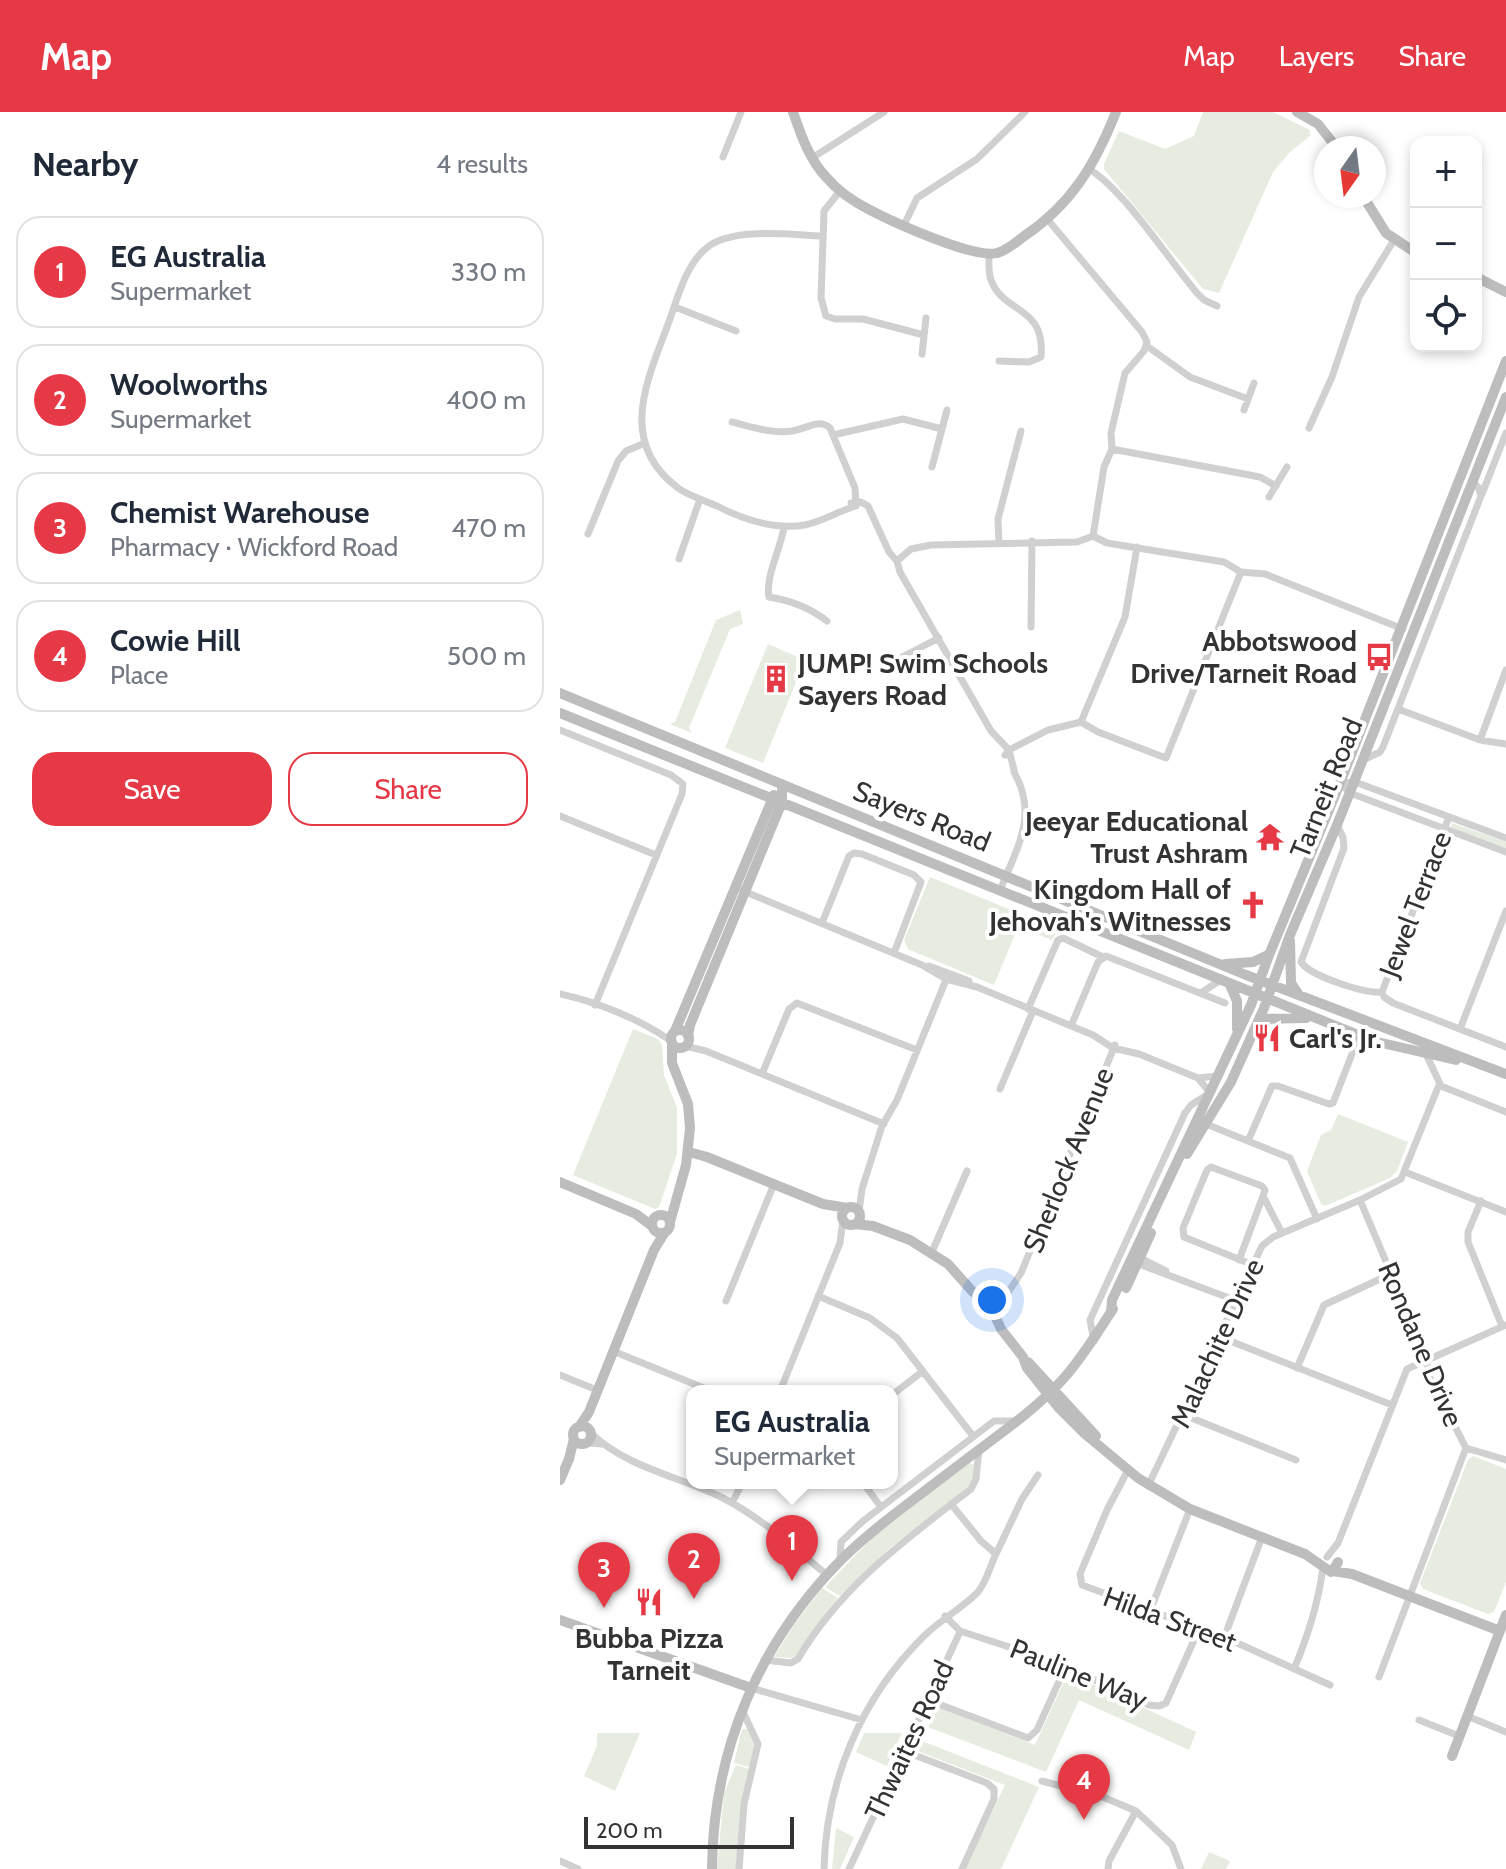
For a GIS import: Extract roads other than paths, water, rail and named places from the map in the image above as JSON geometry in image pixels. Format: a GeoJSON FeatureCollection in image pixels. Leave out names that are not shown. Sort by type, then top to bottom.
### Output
{"type":"FeatureCollection","features":[{"type":"Feature","properties":{"kind":"main road"},"geometry":{"type":"LineString","coordinates":[[793,112],[812,158],[823,175],[840,191],[869,210],[904,225],[967,250],[989,254],[1004,251],[1048,220],[1089,169],[1116,112]]}},
{"type":"Feature","properties":{"kind":"main road"},"geometry":{"type":"LineString","coordinates":[[1297,112],[1318,124],[1328,136]]}},
{"type":"Feature","properties":{"kind":"main road"},"geometry":{"type":"LineString","coordinates":[[1370,208],[1380,226],[1394,240],[1410,249]]}},
{"type":"Feature","properties":{"kind":"main road"},"geometry":{"type":"LineString","coordinates":[[1482,279],[1506,289]]}},
{"type":"Feature","properties":{"kind":"main road","name":"Tarneit Road"},"geometry":{"type":"LineString","coordinates":[[712,1869],[719,1786],[726,1755],[764,1660],[800,1605],[840,1561],[874,1530],[1051,1391],[1094,1342],[1111,1312],[1112,1300],[1135,1259],[1255,995],[1506,361]]}},
{"type":"Feature","properties":{"kind":"main road","name":"Tarneit Road"},"geometry":{"type":"LineString","coordinates":[[1167,1186],[1231,1082],[1259,1019],[1506,397]]}},
{"type":"Feature","properties":{"kind":"main road"},"geometry":{"type":"LineString","coordinates":[[1427,562],[1441,539],[1462,486],[1472,482]]}},
{"type":"Feature","properties":{"kind":"main road","name":"Sayers Road"},"geometry":{"type":"LineString","coordinates":[[560,693],[1219,964],[1506,1074]]}},
{"type":"Feature","properties":{"kind":"main road","name":"Sayers Road"},"geometry":{"type":"LineString","coordinates":[[560,713],[1359,1036],[1390,1047],[1489,1068]]}},
{"type":"Feature","properties":{"kind":"main road"},"geometry":{"type":"LineString","coordinates":[[560,1480],[569,1459],[574,1430],[589,1412],[654,1250],[659,1223],[674,1200],[689,1152],[688,1104],[674,1068],[673,1036],[740,890],[782,784]]}},
{"type":"Feature","properties":{"kind":"main road"},"geometry":{"type":"LineString","coordinates":[[674,1068],[740,890]]}},
{"type":"Feature","properties":{"kind":"main road"},"geometry":{"type":"LineString","coordinates":[[1290,935],[1291,983],[1299,995]]}},
{"type":"Feature","properties":{"kind":"main road"},"geometry":{"type":"LineString","coordinates":[[1219,964],[1253,962],[1269,955]]}},
{"type":"Feature","properties":{"kind":"main road"},"geometry":{"type":"LineString","coordinates":[[1224,983],[1237,1001],[1237,1035]]}},
{"type":"Feature","properties":{"kind":"main road"},"geometry":{"type":"LineString","coordinates":[[1259,1019],[1316,1019]]}},
{"type":"Feature","properties":{"kind":"main road"},"geometry":{"type":"LineString","coordinates":[[673,1036],[683,1030],[686,1041]]}},
{"type":"Feature","properties":{"kind":"main road"},"geometry":{"type":"LineString","coordinates":[[673,1036],[678,1047],[686,1041]]}},
{"type":"Feature","properties":{"kind":"main road"},"geometry":{"type":"LineString","coordinates":[[689,1152],[882,1228],[932,1252],[953,1268],[972,1291],[975,1301],[989,1309],[992,1324],[1001,1329],[1023,1357],[1027,1368],[1051,1391],[1075,1425],[1148,1486],[1190,1509],[1500,1631]]}},
{"type":"Feature","properties":{"kind":"main road"},"geometry":{"type":"LineString","coordinates":[[560,1182],[659,1223]]}},
{"type":"Feature","properties":{"kind":"main road"},"geometry":{"type":"LineString","coordinates":[[569,1459],[589,1438],[589,1412]]}},
{"type":"Feature","properties":{"kind":"main road"},"geometry":{"type":"LineString","coordinates":[[579,1427],[586,1426],[589,1438]]}},
{"type":"Feature","properties":{"kind":"main road"},"geometry":{"type":"LineString","coordinates":[[574,1439],[579,1444],[589,1438]]}},
{"type":"Feature","properties":{"kind":"main road"},"geometry":{"type":"LineString","coordinates":[[1452,1756],[1506,1615]]}},
{"type":"Feature","properties":{"kind":"main road"},"geometry":{"type":"LineString","coordinates":[[560,1620],[750,1691]]}},
{"type":"Feature","properties":{"kind":"street"},"geometry":{"type":"LineString","coordinates":[[723,157],[741,112]]}},
{"type":"Feature","properties":{"kind":"street"},"geometry":{"type":"LineString","coordinates":[[812,158],[884,112]]}},
{"type":"Feature","properties":{"kind":"street"},"geometry":{"type":"LineString","coordinates":[[904,225],[917,198],[983,154],[1025,112]]}},
{"type":"Feature","properties":{"kind":"street"},"geometry":{"type":"LineString","coordinates":[[1089,169],[1128,208],[1197,293],[1217,306]]}},
{"type":"Feature","properties":{"kind":"street"},"geometry":{"type":"LineString","coordinates":[[840,191],[824,211],[821,298],[826,316],[863,319],[924,335]]}},
{"type":"Feature","properties":{"kind":"street"},"geometry":{"type":"LineString","coordinates":[[1048,220],[1142,332],[1147,346],[1190,377],[1248,399]]}},
{"type":"Feature","properties":{"kind":"street"},"geometry":{"type":"LineString","coordinates":[[823,236],[735,235],[707,247],[696,259],[675,307],[644,386],[640,411],[645,443],[660,471],[679,489],[748,520],[784,527],[803,525],[856,504]]}},
{"type":"Feature","properties":{"kind":"street"},"geometry":{"type":"LineString","coordinates":[[1309,428],[1332,377],[1359,297],[1394,240]]}},
{"type":"Feature","properties":{"kind":"street"},"geometry":{"type":"LineString","coordinates":[[989,254],[989,273],[993,285],[1004,299],[1034,321],[1042,350],[1041,357],[1029,362],[999,361]]}},
{"type":"Feature","properties":{"kind":"street"},"geometry":{"type":"LineString","coordinates":[[675,307],[736,331]]}},
{"type":"Feature","properties":{"kind":"street"},"geometry":{"type":"LineString","coordinates":[[922,354],[926,318]]}},
{"type":"Feature","properties":{"kind":"street"},"geometry":{"type":"LineString","coordinates":[[1093,536],[1104,467],[1112,449],[1111,433],[1125,373],[1147,346]]}},
{"type":"Feature","properties":{"kind":"street"},"geometry":{"type":"LineString","coordinates":[[1244,410],[1254,383]]}},
{"type":"Feature","properties":{"kind":"street"},"geometry":{"type":"LineString","coordinates":[[932,467],[947,410]]}},
{"type":"Feature","properties":{"kind":"street"},"geometry":{"type":"LineString","coordinates":[[833,435],[903,419],[942,429]]}},
{"type":"Feature","properties":{"kind":"street"},"geometry":{"type":"LineString","coordinates":[[732,422],[779,432],[797,431],[821,423],[830,428],[855,488],[856,504]]}},
{"type":"Feature","properties":{"kind":"street"},"geometry":{"type":"LineString","coordinates":[[999,543],[998,519],[1021,431]]}},
{"type":"Feature","properties":{"kind":"street"},"geometry":{"type":"LineString","coordinates":[[1363,760],[1381,750],[1506,433]]}},
{"type":"Feature","properties":{"kind":"street"},"geometry":{"type":"LineString","coordinates":[[588,534],[618,461],[626,451],[645,443]]}},
{"type":"Feature","properties":{"kind":"street"},"geometry":{"type":"LineString","coordinates":[[1112,449],[1260,477],[1276,486]]}},
{"type":"Feature","properties":{"kind":"street"},"geometry":{"type":"LineString","coordinates":[[1269,497],[1287,467]]}},
{"type":"Feature","properties":{"kind":"street"},"geometry":{"type":"LineString","coordinates":[[1472,482],[1481,496]]}},
{"type":"Feature","properties":{"kind":"street"},"geometry":{"type":"LineString","coordinates":[[679,559],[700,499]]}},
{"type":"Feature","properties":{"kind":"street"},"geometry":{"type":"LineString","coordinates":[[856,504],[863,508],[876,526],[889,552],[900,559],[909,584],[998,747],[1008,753],[1025,795],[1025,823],[1000,891]]}},
{"type":"Feature","properties":{"kind":"street"},"geometry":{"type":"LineString","coordinates":[[784,527],[768,583],[769,597],[790,602],[827,621]]}},
{"type":"Feature","properties":{"kind":"street"},"geometry":{"type":"LineString","coordinates":[[900,559],[926,546],[1077,542],[1093,536],[1107,543],[1215,559],[1231,564],[1241,572],[1265,574],[1413,632]]}},
{"type":"Feature","properties":{"kind":"street"},"geometry":{"type":"LineString","coordinates":[[1031,627],[1032,541]]}},
{"type":"Feature","properties":{"kind":"street"},"geometry":{"type":"LineString","coordinates":[[1081,722],[1125,617],[1137,547]]}},
{"type":"Feature","properties":{"kind":"street"},"geometry":{"type":"LineString","coordinates":[[1008,753],[1065,724],[1081,722],[1112,738],[1166,758],[1241,572]]}},
{"type":"Feature","properties":{"kind":"street"},"geometry":{"type":"LineString","coordinates":[[902,657],[939,638]]}},
{"type":"Feature","properties":{"kind":"street"},"geometry":{"type":"LineString","coordinates":[[1480,740],[1506,670]]}},
{"type":"Feature","properties":{"kind":"street"},"geometry":{"type":"LineString","coordinates":[[1398,709],[1480,740],[1506,744]]}},
{"type":"Feature","properties":{"kind":"street"},"geometry":{"type":"LineString","coordinates":[[560,730],[682,782],[682,794],[595,1005]]}},
{"type":"Feature","properties":{"kind":"street"},"geometry":{"type":"LineString","coordinates":[[1340,783],[1444,829],[1506,852]]}},
{"type":"Feature","properties":{"kind":"street"},"geometry":{"type":"LineString","coordinates":[[1352,788],[1506,838]]}},
{"type":"Feature","properties":{"kind":"street"},"geometry":{"type":"LineString","coordinates":[[560,816],[656,855]]}},
{"type":"Feature","properties":{"kind":"street","name":"Jewel Terrace"},"geometry":{"type":"LineString","coordinates":[[1382,992],[1449,817]]}},
{"type":"Feature","properties":{"kind":"street"},"geometry":{"type":"LineString","coordinates":[[1337,825],[1344,848],[1301,957],[1301,964],[1308,970],[1365,992],[1382,992],[1393,1003],[1506,1047]]}},
{"type":"Feature","properties":{"kind":"street"},"geometry":{"type":"LineString","coordinates":[[822,923],[849,856],[854,853],[916,876],[921,882],[894,953]]}},
{"type":"Feature","properties":{"kind":"street"},"geometry":{"type":"LineString","coordinates":[[740,890],[1198,1078],[1210,1093]]}},
{"type":"Feature","properties":{"kind":"street"},"geometry":{"type":"LineString","coordinates":[[1460,1029],[1506,911]]}},
{"type":"Feature","properties":{"kind":"street"},"geometry":{"type":"LineString","coordinates":[[1000,1089],[1058,940],[1063,938],[1103,957],[1113,957],[1225,1003]]}},
{"type":"Feature","properties":{"kind":"street"},"geometry":{"type":"LineString","coordinates":[[1071,1026],[1098,962],[1103,957]]}},
{"type":"Feature","properties":{"kind":"street"},"geometry":{"type":"LineString","coordinates":[[782,1385],[876,1150],[885,1138],[885,1124],[894,1115],[897,1100],[947,977]]}},
{"type":"Feature","properties":{"kind":"street"},"geometry":{"type":"LineString","coordinates":[[1201,993],[1224,983]]}},
{"type":"Feature","properties":{"kind":"street"},"geometry":{"type":"LineString","coordinates":[[560,992],[571,992],[581,999],[673,1036]]}},
{"type":"Feature","properties":{"kind":"street"},"geometry":{"type":"LineString","coordinates":[[762,1074],[788,1011],[797,1003],[917,1050]]}},
{"type":"Feature","properties":{"kind":"street"},"geometry":{"type":"LineString","coordinates":[[1248,1141],[1272,1086],[1333,1103],[1359,1036]]}},
{"type":"Feature","properties":{"kind":"street"},"geometry":{"type":"LineString","coordinates":[[686,1041],[885,1124]]}},
{"type":"Feature","properties":{"kind":"street","name":"Sherlock Avenue"},"geometry":{"type":"LineString","coordinates":[[989,1309],[1007,1294],[1021,1273],[1114,1046]]}},
{"type":"Feature","properties":{"kind":"street"},"geometry":{"type":"LineString","coordinates":[[1426,1054],[1439,1085],[1405,1172],[1506,1212]]}},
{"type":"Feature","properties":{"kind":"street"},"geometry":{"type":"LineString","coordinates":[[1198,1078],[1219,1075]]}},
{"type":"Feature","properties":{"kind":"street"},"geometry":{"type":"LineString","coordinates":[[1439,1085],[1506,1112]]}},
{"type":"Feature","properties":{"kind":"street","name":"Tarneit Road"},"geometry":{"type":"LineString","coordinates":[[1094,1342],[1090,1320],[1185,1113],[1191,1105],[1210,1093]]}},
{"type":"Feature","properties":{"kind":"street"},"geometry":{"type":"LineString","coordinates":[[1206,1124],[1290,1158],[1317,1219]]}},
{"type":"Feature","properties":{"kind":"street"},"geometry":{"type":"LineString","coordinates":[[1239,1260],[1265,1190],[1262,1186],[1211,1167],[1204,1173],[1183,1228],[1187,1240],[1239,1260],[1253,1265]]}},
{"type":"Feature","properties":{"kind":"street"},"geometry":{"type":"LineString","coordinates":[[932,1252],[967,1171]]}},
{"type":"Feature","properties":{"kind":"street","name":"Malachite Drive"},"geometry":{"type":"LineString","coordinates":[[1148,1486],[1267,1240],[1396,1183],[1405,1172]]}},
{"type":"Feature","properties":{"kind":"street"},"geometry":{"type":"LineString","coordinates":[[726,1301],[774,1184]]}},
{"type":"Feature","properties":{"kind":"street"},"geometry":{"type":"LineString","coordinates":[[1263,1196],[1282,1233]]}},
{"type":"Feature","properties":{"kind":"street","name":"Rondane Drive"},"geometry":{"type":"LineString","coordinates":[[1360,1200],[1427,1359],[1428,1374],[1466,1448],[1506,1460]]}},
{"type":"Feature","properties":{"kind":"street"},"geometry":{"type":"LineString","coordinates":[[1294,1669],[1312,1624],[1330,1564],[1407,1369],[1504,1326],[1468,1242],[1468,1232],[1481,1201]]}},
{"type":"Feature","properties":{"kind":"street"},"geometry":{"type":"LineString","coordinates":[[1135,1259],[1237,1301]]}},
{"type":"Feature","properties":{"kind":"street"},"geometry":{"type":"LineString","coordinates":[[1297,1368],[1324,1305],[1391,1274]]}},
{"type":"Feature","properties":{"kind":"street"},"geometry":{"type":"LineString","coordinates":[[818,1296],[879,1323],[897,1338],[973,1436]]}},
{"type":"Feature","properties":{"kind":"street"},"geometry":{"type":"LineString","coordinates":[[1220,1337],[1392,1405]]}},
{"type":"Feature","properties":{"kind":"street"},"geometry":{"type":"LineString","coordinates":[[613,1351],[696,1385]]}},
{"type":"Feature","properties":{"kind":"street"},"geometry":{"type":"LineString","coordinates":[[898,1390],[923,1371]]}},
{"type":"Feature","properties":{"kind":"street"},"geometry":{"type":"LineString","coordinates":[[560,1375],[597,1390]]}},
{"type":"Feature","properties":{"kind":"street"},"geometry":{"type":"LineString","coordinates":[[1184,1415],[1296,1460]]}},
{"type":"Feature","properties":{"kind":"street","name":"Tarneit Road"},"geometry":{"type":"LineString","coordinates":[[840,1561],[843,1539],[881,1507],[998,1419],[1016,1421]]}},
{"type":"Feature","properties":{"kind":"street"},"geometry":{"type":"LineString","coordinates":[[589,1438],[686,1482]]}},
{"type":"Feature","properties":{"kind":"street"},"geometry":{"type":"LineString","coordinates":[[1379,1677],[1466,1448]]}},
{"type":"Feature","properties":{"kind":"street"},"geometry":{"type":"LineString","coordinates":[[764,1660],[795,1662],[855,1583],[975,1483],[979,1449]]}},
{"type":"Feature","properties":{"kind":"street","name":"Hilda Street"},"geometry":{"type":"LineString","coordinates":[[1128,1470],[1107,1510],[1079,1580],[1089,1590],[1224,1638],[1330,1685]]}},
{"type":"Feature","properties":{"kind":"street"},"geometry":{"type":"LineString","coordinates":[[824,1869],[827,1824],[834,1792],[843,1762],[862,1720],[901,1660],[945,1616],[979,1591],[1022,1499],[1038,1475]]}},
{"type":"Feature","properties":{"kind":"street"},"geometry":{"type":"LineString","coordinates":[[702,1489],[732,1503],[772,1528],[827,1575]]}},
{"type":"Feature","properties":{"kind":"street"},"geometry":{"type":"LineString","coordinates":[[732,1503],[739,1489]]}},
{"type":"Feature","properties":{"kind":"street"},"geometry":{"type":"LineString","coordinates":[[868,1489],[881,1507]]}},
{"type":"Feature","properties":{"kind":"street"},"geometry":{"type":"LineString","coordinates":[[951,1504],[981,1541],[996,1554]]}},
{"type":"Feature","properties":{"kind":"street"},"geometry":{"type":"LineString","coordinates":[[1150,1611],[1190,1509]]}},
{"type":"Feature","properties":{"kind":"street"},"geometry":{"type":"LineString","coordinates":[[1224,1638],[1262,1537]]}},
{"type":"Feature","properties":{"kind":"street","name":"Thwaites Road"},"geometry":{"type":"LineString","coordinates":[[849,1869],[960,1631],[945,1616]]}},
{"type":"Feature","properties":{"kind":"street","name":"Pauline Way"},"geometry":{"type":"LineString","coordinates":[[960,1631],[971,1632],[1066,1666],[1149,1705],[1159,1706],[1166,1703],[1199,1629]]}},
{"type":"Feature","properties":{"kind":"street"},"geometry":{"type":"LineString","coordinates":[[928,1700],[1028,1738],[1037,1730],[1066,1666]]}},
{"type":"Feature","properties":{"kind":"street"},"geometry":{"type":"LineString","coordinates":[[750,1691],[785,1703],[862,1720]]}},
{"type":"Feature","properties":{"kind":"street"},"geometry":{"type":"LineString","coordinates":[[739,1869],[744,1804],[758,1744],[742,1710]]}},
{"type":"Feature","properties":{"kind":"street"},"geometry":{"type":"LineString","coordinates":[[1467,1716],[1506,1732]]}},
{"type":"Feature","properties":{"kind":"street"},"geometry":{"type":"LineString","coordinates":[[1419,1720],[1459,1736]]}},
{"type":"Feature","properties":{"kind":"street"},"geometry":{"type":"LineString","coordinates":[[904,1751],[987,1783],[995,1791],[962,1869]]}},
{"type":"Feature","properties":{"kind":"street"},"geometry":{"type":"LineString","coordinates":[[1042,1781],[1103,1797],[1136,1811],[1172,1845],[1181,1869]]}},
{"type":"Feature","properties":{"kind":"street"},"geometry":{"type":"LineString","coordinates":[[1108,1869],[1109,1861],[1136,1811]]}},
{"type":"Feature","properties":{"kind":"street"},"geometry":{"type":"LineString","coordinates":[[560,1861],[578,1869]]}},
{"type":"Feature","properties":{"kind":"place","name":"Abbotswood Drive/Tarneit Road"},"geometry":{"type":"Point","coordinates":[1379,657]}},
{"type":"Feature","properties":{"kind":"place","name":"JUMP! Swim Schools Sayers Road"},"geometry":{"type":"Point","coordinates":[776,679]}},
{"type":"Feature","properties":{"kind":"place","name":"Jeeyar Educational Trust Ashram"},"geometry":{"type":"Point","coordinates":[1270,837]}},
{"type":"Feature","properties":{"kind":"place","name":"Kingdom Hall of Jehovah's Witnesses"},"geometry":{"type":"Point","coordinates":[1253,905]}},
{"type":"Feature","properties":{"kind":"place","name":"Carl's Jr."},"geometry":{"type":"Point","coordinates":[1267,1038]}},
{"type":"Feature","properties":{"kind":"place","name":"EG Australia"},"geometry":{"type":"Point","coordinates":[792,1581]}},
{"type":"Feature","properties":{"kind":"place","name":"Woolworths"},"geometry":{"type":"Point","coordinates":[694,1599]}},
{"type":"Feature","properties":{"kind":"place","name":"Bubba Pizza Tarneit"},"geometry":{"type":"Point","coordinates":[649,1602]}},
{"type":"Feature","properties":{"kind":"place","name":"Chemist Warehouse"},"geometry":{"type":"Point","coordinates":[604,1608]}},
{"type":"Feature","properties":{"kind":"place","name":"Cowie Hill"},"geometry":{"type":"Point","coordinates":[1084,1820]}}]}
